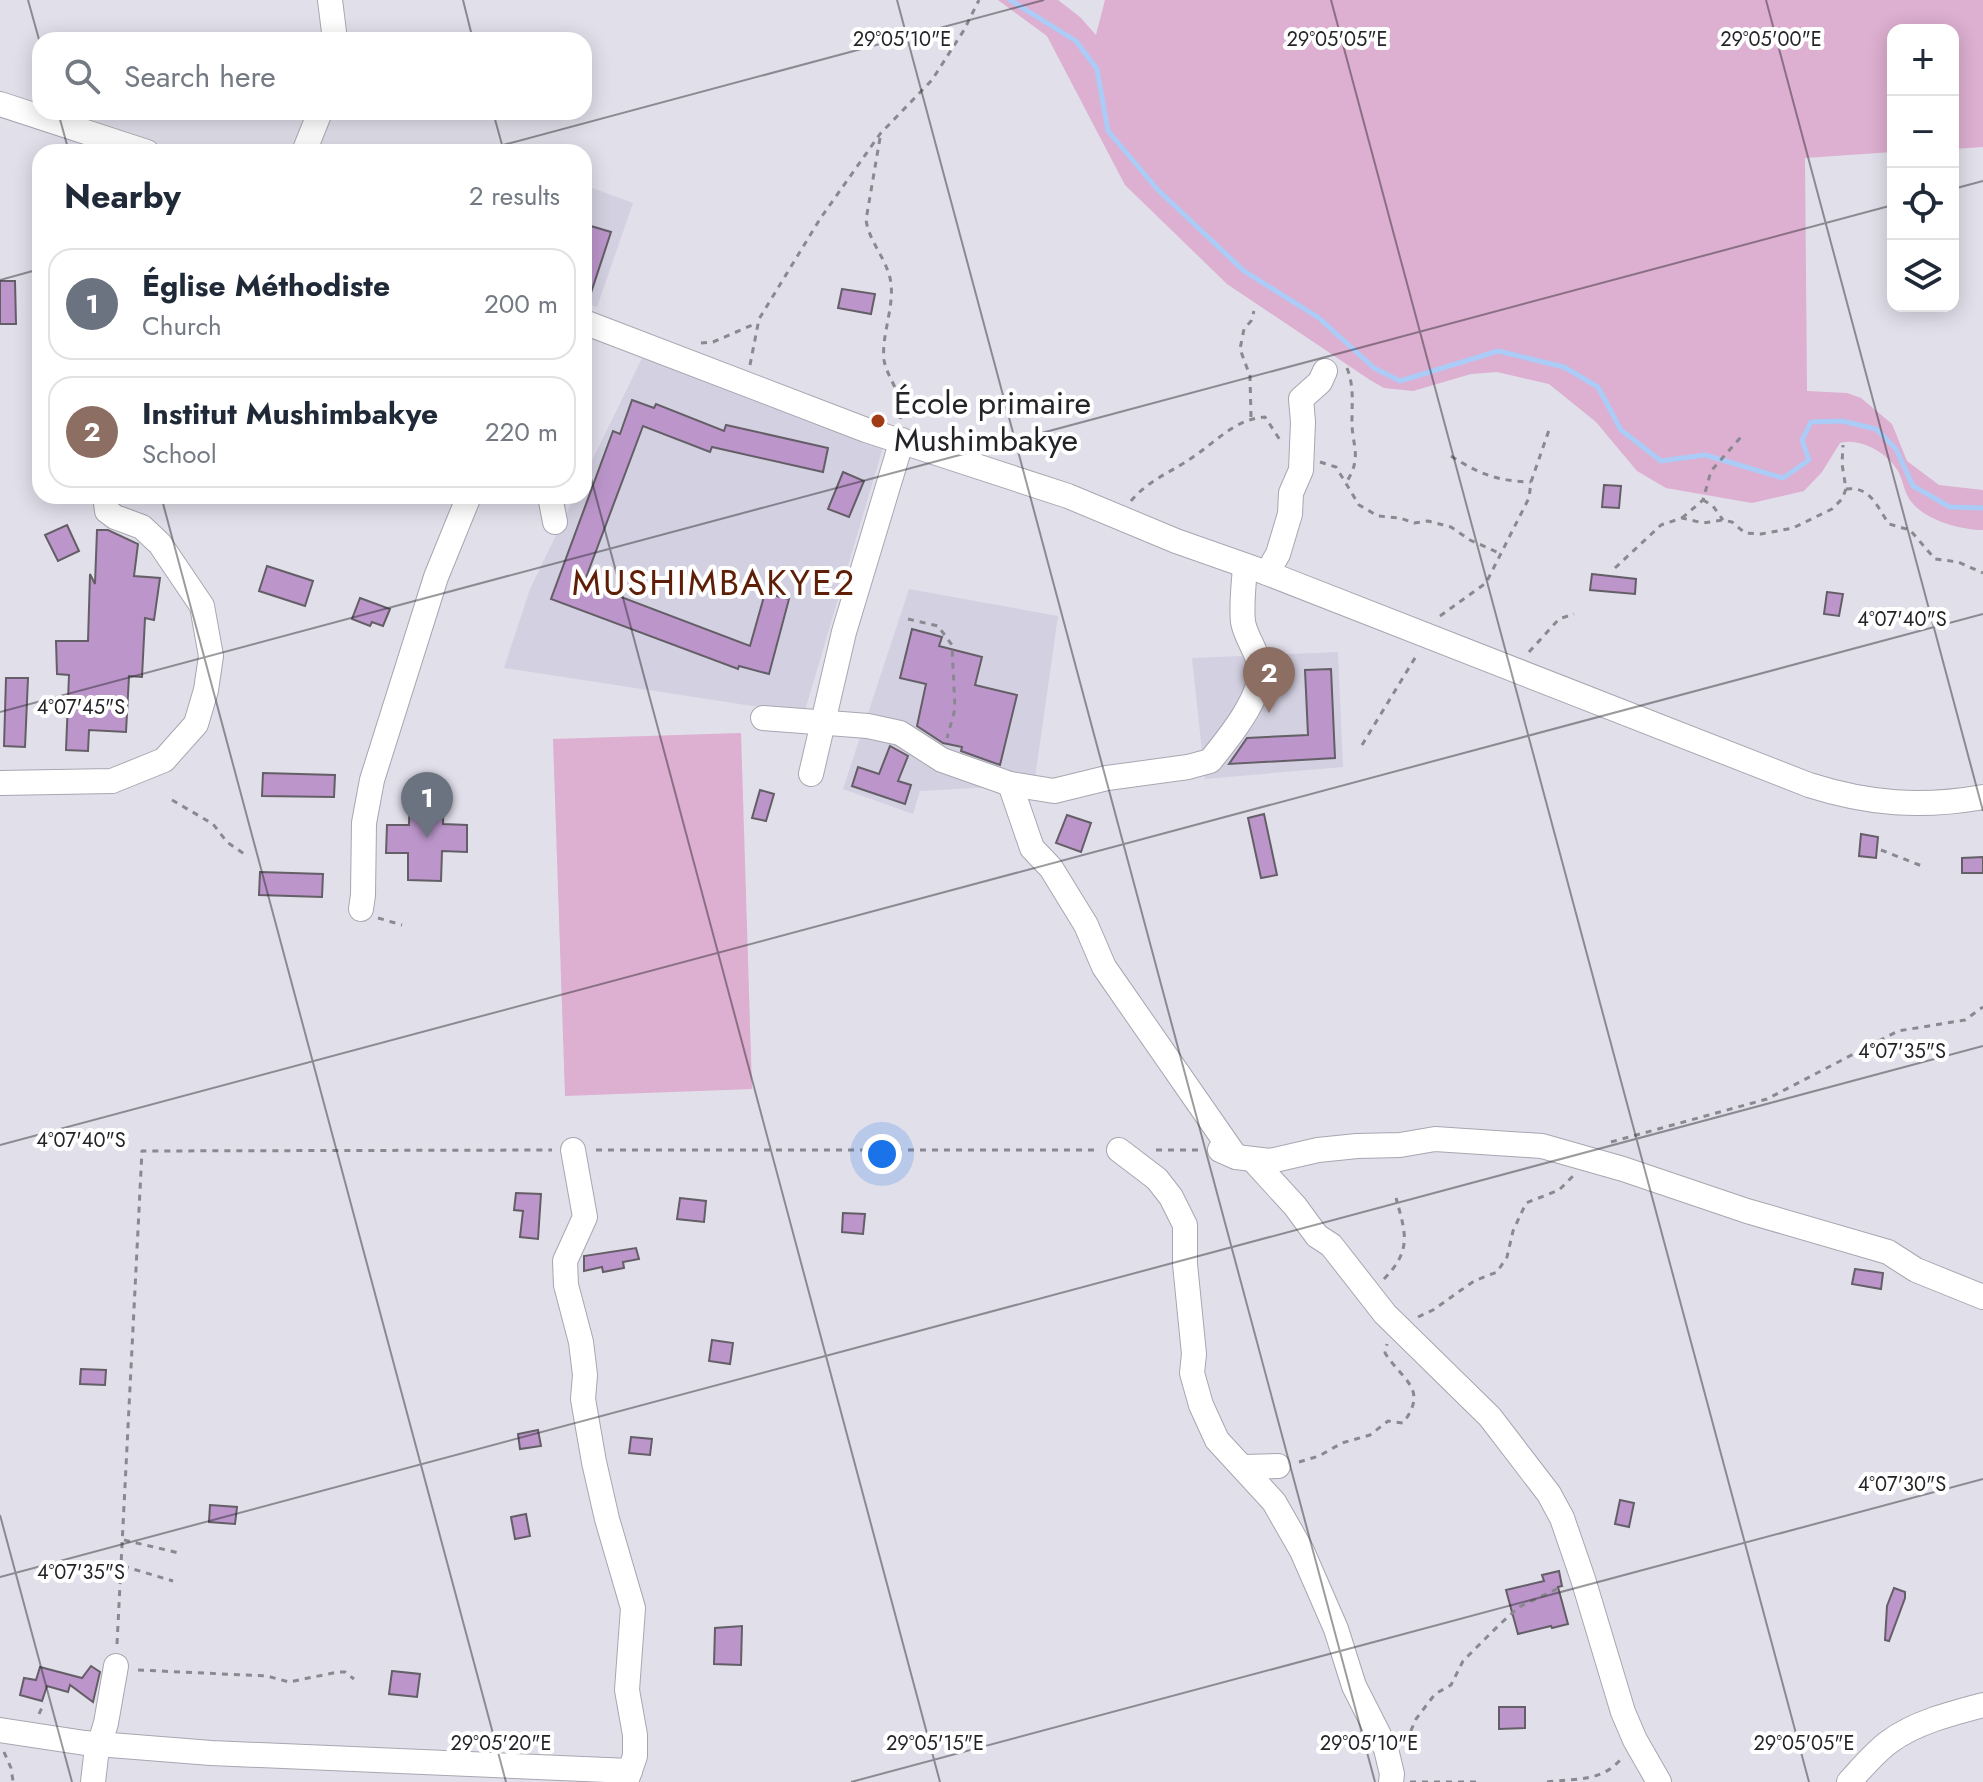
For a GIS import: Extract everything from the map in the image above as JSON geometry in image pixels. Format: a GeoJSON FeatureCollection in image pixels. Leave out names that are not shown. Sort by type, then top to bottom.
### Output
{"type":"FeatureCollection","features":[{"type":"Feature","properties":{"kind":"street"},"geometry":{"type":"LineString","coordinates":[[330,0],[334,32]]}},
{"type":"Feature","properties":{"kind":"street"},"geometry":{"type":"LineString","coordinates":[[2,111],[32,119]]}},
{"type":"Feature","properties":{"kind":"street"},"geometry":{"type":"LineString","coordinates":[[34,120],[119,144]]}},
{"type":"Feature","properties":{"kind":"street"},"geometry":{"type":"LineString","coordinates":[[307,144],[317,120]]}},
{"type":"Feature","properties":{"kind":"street"},"geometry":{"type":"LineString","coordinates":[[592,325],[900,440],[1054,491],[1688,739],[1847,796],[1883,803],[1917,804],[1983,797]]}},
{"type":"Feature","properties":{"kind":"street"},"geometry":{"type":"LineString","coordinates":[[763,718],[868,726],[900,733],[942,760],[1010,784],[1054,791],[1107,778],[1210,761],[1256,694],[1261,672],[1259,660],[1243,622],[1256,569],[1278,554],[1290,514],[1291,493],[1301,470],[1301,399],[1336,369]]}},
{"type":"Feature","properties":{"kind":"street"},"geometry":{"type":"LineString","coordinates":[[811,774],[844,632],[900,440]]}},
{"type":"Feature","properties":{"kind":"street"},"geometry":{"type":"LineString","coordinates":[[0,783],[112,781],[164,760],[196,724],[206,690],[211,656],[202,606],[160,544],[142,527],[115,517],[107,511],[106,504]]}},
{"type":"Feature","properties":{"kind":"street"},"geometry":{"type":"LineString","coordinates":[[361,909],[364,823],[372,780],[436,577],[466,504]]}},
{"type":"Feature","properties":{"kind":"street"},"geometry":{"type":"LineString","coordinates":[[552,504],[555,522]]}},
{"type":"Feature","properties":{"kind":"street"},"geometry":{"type":"LineString","coordinates":[[1010,784],[1032,848],[1051,868],[1086,925],[1104,967],[1154,1034],[1236,1155],[1295,1206],[1317,1236],[1331,1245],[1349,1271],[1399,1327],[1490,1417],[1549,1494],[1562,1518],[1583,1579],[1623,1712],[1659,1782]]}},
{"type":"Feature","properties":{"kind":"street"},"geometry":{"type":"LineString","coordinates":[[1236,1155],[1270,1161],[1318,1150],[1400,1145],[1435,1139],[1475,1139],[1498,1144],[1542,1146],[1888,1252],[1916,1270],[1983,1297]]}},
{"type":"Feature","properties":{"kind":"street"},"geometry":{"type":"LineString","coordinates":[[0,1730],[98,1744],[211,1753],[628,1777],[635,1756],[635,1735],[627,1690],[633,1608],[594,1462],[583,1399],[585,1375],[581,1342],[566,1285],[565,1261],[585,1217],[573,1150]]}},
{"type":"Feature","properties":{"kind":"street"},"geometry":{"type":"LineString","coordinates":[[1119,1150],[1157,1179],[1171,1197],[1185,1225],[1185,1264],[1194,1354],[1192,1373],[1201,1405],[1217,1440],[1274,1502],[1313,1574],[1342,1646],[1354,1686],[1386,1749],[1396,1779]]}},
{"type":"Feature","properties":{"kind":"street"},"geometry":{"type":"LineString","coordinates":[[1244,1467],[1278,1466]]}},
{"type":"Feature","properties":{"kind":"street"},"geometry":{"type":"LineString","coordinates":[[93,1782],[98,1744],[106,1723],[116,1666]]}},
{"type":"Feature","properties":{"kind":"street"},"geometry":{"type":"LineString","coordinates":[[1849,1782],[1876,1753],[1903,1732],[1983,1705]]}},
{"type":"Feature","properties":{"kind":"path"},"geometry":{"type":"LineString","coordinates":[[744,382],[753,356],[757,323],[820,219],[880,134],[932,80],[979,0]]}},
{"type":"Feature","properties":{"kind":"path"},"geometry":{"type":"LineString","coordinates":[[880,134],[866,220],[867,231],[884,259],[890,280],[888,326],[883,349],[888,375],[902,406],[900,440]]}},
{"type":"Feature","properties":{"kind":"path"},"geometry":{"type":"LineString","coordinates":[[1251,418],[1250,376],[1240,349],[1244,329],[1254,311]]}},
{"type":"Feature","properties":{"kind":"path"},"geometry":{"type":"LineString","coordinates":[[667,353],[683,343],[713,342],[757,323]]}},
{"type":"Feature","properties":{"kind":"path"},"geometry":{"type":"LineString","coordinates":[[1336,369],[1351,379],[1354,403],[1351,421],[1356,443],[1355,467],[1346,482]]}},
{"type":"Feature","properties":{"kind":"path"},"geometry":{"type":"LineString","coordinates":[[1118,517],[1140,490],[1251,418],[1265,417],[1291,453],[1336,467],[1359,505],[1378,516],[1414,523],[1428,521],[1451,527],[1499,553]]}},
{"type":"Feature","properties":{"kind":"path"},"geometry":{"type":"LineString","coordinates":[[1362,745],[1415,659],[1433,622],[1486,583],[1529,498],[1531,482],[1549,430]]}},
{"type":"Feature","properties":{"kind":"path"},"geometry":{"type":"LineString","coordinates":[[1615,568],[1661,525],[1682,518],[1703,500],[1711,471],[1741,437]]}},
{"type":"Feature","properties":{"kind":"path"},"geometry":{"type":"LineString","coordinates":[[1682,518],[1703,523],[1732,522],[1745,533],[1784,530],[1832,509],[1842,499],[1846,489],[1843,445]]}},
{"type":"Feature","properties":{"kind":"path"},"geometry":{"type":"LineString","coordinates":[[1451,456],[1479,473],[1509,481],[1531,482]]}},
{"type":"Feature","properties":{"kind":"path"},"geometry":{"type":"LineString","coordinates":[[1846,489],[1860,489],[1872,496],[1889,524],[1910,530],[1935,559],[1958,562],[1983,573]]}},
{"type":"Feature","properties":{"kind":"path"},"geometry":{"type":"LineString","coordinates":[[1703,500],[1713,506],[1723,520]]}},
{"type":"Feature","properties":{"kind":"path"},"geometry":{"type":"LineString","coordinates":[[1511,668],[1559,619],[1574,614]]}},
{"type":"Feature","properties":{"kind":"path"},"geometry":{"type":"LineString","coordinates":[[908,619],[938,626],[952,645],[955,709],[942,760]]}},
{"type":"Feature","properties":{"kind":"path"},"geometry":{"type":"LineString","coordinates":[[172,800],[213,824],[227,842],[247,856]]}},
{"type":"Feature","properties":{"kind":"path"},"geometry":{"type":"LineString","coordinates":[[1881,850],[1922,866]]}},
{"type":"Feature","properties":{"kind":"path"},"geometry":{"type":"LineString","coordinates":[[1278,1466],[1319,1456],[1342,1443],[1370,1435],[1388,1421],[1403,1423],[1414,1409],[1415,1394],[1411,1383],[1400,1375],[1385,1353],[1399,1327],[1433,1310],[1474,1281],[1497,1272],[1507,1257],[1513,1231],[1526,1203],[1559,1190],[1568,1183],[1585,1158],[1599,1145],[1767,1099],[1898,1031],[1965,1020],[1983,1007]]}},
{"type":"Feature","properties":{"kind":"path"},"geometry":{"type":"LineString","coordinates":[[354,1679],[345,1672],[338,1672],[289,1682],[267,1676],[133,1670],[116,1666],[142,1151],[1119,1150],[1236,1155]]}},
{"type":"Feature","properties":{"kind":"path"},"geometry":{"type":"LineString","coordinates":[[1370,1292],[1393,1270],[1403,1252],[1406,1241],[1396,1198]]}},
{"type":"Feature","properties":{"kind":"path"},"geometry":{"type":"LineString","coordinates":[[123,1540],[179,1553]]}},
{"type":"Feature","properties":{"kind":"path"},"geometry":{"type":"LineString","coordinates":[[121,1565],[173,1581]]}},
{"type":"Feature","properties":{"kind":"path"},"geometry":{"type":"LineString","coordinates":[[1482,1782],[1396,1779],[1403,1749],[1416,1719],[1435,1694],[1451,1685],[1463,1661],[1519,1607],[1583,1579]]}},
{"type":"Feature","properties":{"kind":"path"},"geometry":{"type":"LineString","coordinates":[[1547,1782],[1599,1778],[1612,1772],[1635,1740]]}},
{"type":"Feature","properties":{"kind":"path"},"geometry":{"type":"LineString","coordinates":[[0,1743],[13,1781]]}},
{"type":"Feature","properties":{"kind":"shaded area"},"geometry":{"type":"Polygon","coordinates":[[[998,0],[1058,0],[1080,17],[1096,35],[1105,0],[1983,0],[1983,147],[1959,149],[1959,24],[1887,24],[1887,152],[1805,158],[1807,391],[1847,393],[1861,398],[1892,424],[1907,461],[1939,485],[1983,490],[1983,530],[1953,526],[1924,513],[1910,500],[1898,471],[1888,458],[1865,444],[1840,443],[1822,472],[1804,491],[1752,503],[1666,488],[1637,471],[1596,422],[1549,384],[1497,372],[1471,374],[1413,391],[1384,388],[1227,284],[1125,185],[1047,36],[998,0]]]}},
{"type":"Feature","properties":{"kind":"shaded area"},"geometry":{"type":"Polygon","coordinates":[[[592,188],[633,203],[597,307],[592,305],[592,188]]]}},
{"type":"Feature","properties":{"kind":"shaded area"},"geometry":{"type":"Polygon","coordinates":[[[647,348],[884,444],[804,714],[504,668],[530,589],[571,504],[592,504],[592,461],[647,348]]]}},
{"type":"Feature","properties":{"kind":"shaded area"},"geometry":{"type":"Polygon","coordinates":[[[909,589],[1058,616],[1034,785],[920,791],[913,814],[843,789],[909,589]]]}},
{"type":"Feature","properties":{"kind":"shaded area"},"geometry":{"type":"Polygon","coordinates":[[[1338,652],[1343,767],[1205,779],[1192,658],[1338,652]]]}},
{"type":"Feature","properties":{"kind":"shaded area"},"geometry":{"type":"Polygon","coordinates":[[[741,733],[752,1089],[565,1096],[553,739],[741,733]]]}},
{"type":"Feature","properties":{"kind":"building"},"geometry":{"type":"Polygon","coordinates":[[[592,226],[611,232],[592,290],[592,226]]]}},
{"type":"Feature","properties":{"kind":"building"},"geometry":{"type":"Polygon","coordinates":[[[0,281],[15,281],[16,324],[0,324],[0,281]]]}},
{"type":"Feature","properties":{"kind":"building"},"geometry":{"type":"Polygon","coordinates":[[[842,289],[875,294],[871,314],[838,308],[842,289]]]}},
{"type":"Feature","properties":{"kind":"building"},"geometry":{"type":"Polygon","coordinates":[[[632,400],[654,408],[656,404],[724,431],[726,425],[828,448],[823,472],[712,447],[710,452],[643,426],[584,583],[750,646],[765,593],[789,599],[769,674],[739,666],[738,669],[551,599],[586,504],[592,504],[592,488],[613,431],[620,434],[632,400]]]}},
{"type":"Feature","properties":{"kind":"building"},"geometry":{"type":"Polygon","coordinates":[[[843,472],[864,481],[849,517],[828,509],[843,472]]]}},
{"type":"Feature","properties":{"kind":"building"},"geometry":{"type":"Polygon","coordinates":[[[1604,485],[1621,486],[1619,508],[1602,507],[1604,485]]]}},
{"type":"Feature","properties":{"kind":"building"},"geometry":{"type":"Polygon","coordinates":[[[67,525],[79,551],[58,561],[45,535],[67,525]]]}},
{"type":"Feature","properties":{"kind":"building"},"geometry":{"type":"Polygon","coordinates":[[[97,530],[108,530],[138,544],[134,576],[160,578],[154,620],[145,618],[142,677],[129,676],[126,732],[89,730],[88,751],[66,750],[69,675],[57,674],[56,641],[88,641],[90,574],[95,584],[97,530]]]}},
{"type":"Feature","properties":{"kind":"building"},"geometry":{"type":"Polygon","coordinates":[[[267,566],[313,581],[305,606],[259,591],[267,566]]]}},
{"type":"Feature","properties":{"kind":"building"},"geometry":{"type":"Polygon","coordinates":[[[1592,574],[1636,579],[1635,594],[1590,590],[1592,574]]]}},
{"type":"Feature","properties":{"kind":"building"},"geometry":{"type":"Polygon","coordinates":[[[1827,592],[1843,594],[1839,616],[1824,614],[1827,592]]]}},
{"type":"Feature","properties":{"kind":"building"},"geometry":{"type":"Polygon","coordinates":[[[360,598],[390,609],[383,626],[372,622],[370,626],[352,619],[360,598]]]}},
{"type":"Feature","properties":{"kind":"building"},"geometry":{"type":"Polygon","coordinates":[[[912,629],[942,637],[939,646],[982,657],[975,685],[1017,695],[1000,765],[961,751],[962,747],[943,743],[917,726],[926,684],[900,678],[912,629]]]}},
{"type":"Feature","properties":{"kind":"building"},"geometry":{"type":"Polygon","coordinates":[[[1331,669],[1335,758],[1229,764],[1247,738],[1308,735],[1305,670],[1331,669]]]}},
{"type":"Feature","properties":{"kind":"building"},"geometry":{"type":"Polygon","coordinates":[[[6,678],[28,678],[25,747],[4,746],[6,678]]]}},
{"type":"Feature","properties":{"kind":"building"},"geometry":{"type":"Polygon","coordinates":[[[890,746],[908,756],[898,781],[911,785],[905,804],[852,786],[858,767],[879,774],[890,746]]]}},
{"type":"Feature","properties":{"kind":"building"},"geometry":{"type":"Polygon","coordinates":[[[263,773],[335,775],[334,797],[262,796],[263,773]]]}},
{"type":"Feature","properties":{"kind":"building"},"geometry":{"type":"Polygon","coordinates":[[[423,777],[436,777],[436,786],[444,786],[443,824],[467,825],[467,852],[442,851],[441,881],[408,880],[408,853],[386,853],[387,825],[409,825],[410,785],[422,785],[423,777]]]}},
{"type":"Feature","properties":{"kind":"building"},"geometry":{"type":"Polygon","coordinates":[[[760,790],[774,794],[766,821],[752,818],[760,790]]]}},
{"type":"Feature","properties":{"kind":"building"},"geometry":{"type":"Polygon","coordinates":[[[1264,814],[1277,875],[1261,878],[1248,818],[1264,814]]]}},
{"type":"Feature","properties":{"kind":"building"},"geometry":{"type":"Polygon","coordinates":[[[1067,815],[1091,823],[1081,852],[1056,843],[1067,815]]]}},
{"type":"Feature","properties":{"kind":"building"},"geometry":{"type":"Polygon","coordinates":[[[1861,834],[1878,837],[1876,858],[1859,856],[1861,834]]]}},
{"type":"Feature","properties":{"kind":"building"},"geometry":{"type":"Polygon","coordinates":[[[1983,857],[1983,873],[1962,873],[1962,858],[1983,857]]]}},
{"type":"Feature","properties":{"kind":"building"},"geometry":{"type":"Polygon","coordinates":[[[260,872],[323,874],[322,897],[259,895],[260,872]]]}},
{"type":"Feature","properties":{"kind":"building"},"geometry":{"type":"Polygon","coordinates":[[[516,1193],[541,1194],[538,1239],[520,1237],[523,1211],[514,1210],[516,1193]]]}},
{"type":"Feature","properties":{"kind":"building"},"geometry":{"type":"Polygon","coordinates":[[[680,1198],[706,1201],[704,1222],[677,1219],[680,1198]]]}},
{"type":"Feature","properties":{"kind":"building"},"geometry":{"type":"Polygon","coordinates":[[[843,1213],[865,1214],[863,1234],[842,1232],[843,1213]]]}},
{"type":"Feature","properties":{"kind":"building"},"geometry":{"type":"Polygon","coordinates":[[[636,1248],[639,1259],[623,1262],[624,1268],[603,1272],[602,1267],[584,1271],[584,1256],[636,1248]]]}},
{"type":"Feature","properties":{"kind":"building"},"geometry":{"type":"Polygon","coordinates":[[[1855,1269],[1883,1273],[1881,1289],[1852,1284],[1855,1269]]]}},
{"type":"Feature","properties":{"kind":"building"},"geometry":{"type":"Polygon","coordinates":[[[712,1340],[733,1343],[730,1364],[709,1361],[712,1340]]]}},
{"type":"Feature","properties":{"kind":"building"},"geometry":{"type":"Polygon","coordinates":[[[81,1369],[106,1370],[105,1385],[80,1384],[81,1369]]]}},
{"type":"Feature","properties":{"kind":"building"},"geometry":{"type":"Polygon","coordinates":[[[538,1430],[541,1446],[520,1449],[518,1434],[538,1430]]]}},
{"type":"Feature","properties":{"kind":"building"},"geometry":{"type":"Polygon","coordinates":[[[631,1437],[652,1439],[650,1455],[629,1453],[631,1437]]]}},
{"type":"Feature","properties":{"kind":"building"},"geometry":{"type":"Polygon","coordinates":[[[1620,1500],[1634,1503],[1629,1527],[1615,1524],[1620,1500]]]}},
{"type":"Feature","properties":{"kind":"building"},"geometry":{"type":"Polygon","coordinates":[[[210,1505],[237,1507],[235,1524],[209,1522],[210,1505]]]}},
{"type":"Feature","properties":{"kind":"building"},"geometry":{"type":"Polygon","coordinates":[[[526,1514],[530,1536],[515,1539],[511,1517],[526,1514]]]}},
{"type":"Feature","properties":{"kind":"building"},"geometry":{"type":"Polygon","coordinates":[[[1559,1571],[1562,1586],[1558,1587],[1568,1624],[1518,1634],[1506,1590],[1544,1581],[1542,1575],[1559,1571]]]}},
{"type":"Feature","properties":{"kind":"building"},"geometry":{"type":"Polygon","coordinates":[[[1894,1588],[1905,1592],[1905,1598],[1889,1641],[1885,1640],[1887,1606],[1894,1588]]]}},
{"type":"Feature","properties":{"kind":"building"},"geometry":{"type":"Polygon","coordinates":[[[742,1626],[741,1665],[714,1664],[715,1628],[742,1626]]]}},
{"type":"Feature","properties":{"kind":"building"},"geometry":{"type":"Polygon","coordinates":[[[91,1666],[100,1672],[93,1702],[70,1685],[68,1692],[47,1686],[42,1701],[20,1695],[24,1678],[36,1680],[40,1667],[82,1678],[91,1666]]]}},
{"type":"Feature","properties":{"kind":"building"},"geometry":{"type":"Polygon","coordinates":[[[392,1671],[420,1674],[417,1697],[389,1694],[392,1671]]]}},
{"type":"Feature","properties":{"kind":"building"},"geometry":{"type":"Polygon","coordinates":[[[1499,1707],[1525,1707],[1525,1728],[1499,1729],[1499,1707]]]}},
{"type":"Feature","properties":{"kind":"waterway"},"geometry":{"type":"LineString","coordinates":[[1010,0],[1076,41],[1097,69],[1108,131],[1158,190],[1244,271],[1319,318],[1374,368],[1400,381],[1498,351],[1564,367],[1598,387],[1621,430],[1661,461],[1705,455],[1783,478],[1809,460],[1802,440],[1811,422],[1842,421],[1876,429],[1896,449],[1913,486],[1950,507],[1983,508]]}},
{"type":"Feature","properties":{"kind":"place","name":"École primaire Mushimbakye"},"geometry":{"type":"Point","coordinates":[878,421]}},
{"type":"Feature","properties":{"kind":"place","name":"Institut Mushimbakye"},"geometry":{"type":"Point","coordinates":[1269,713]}},
{"type":"Feature","properties":{"kind":"place","name":"Église Méthodiste"},"geometry":{"type":"Point","coordinates":[427,838]}},
{"type":"Feature","properties":{"kind":"district","name":"MUSHIMBAKYE2"},"geometry":{"type":"Point","coordinates":[714,582]}}]}
